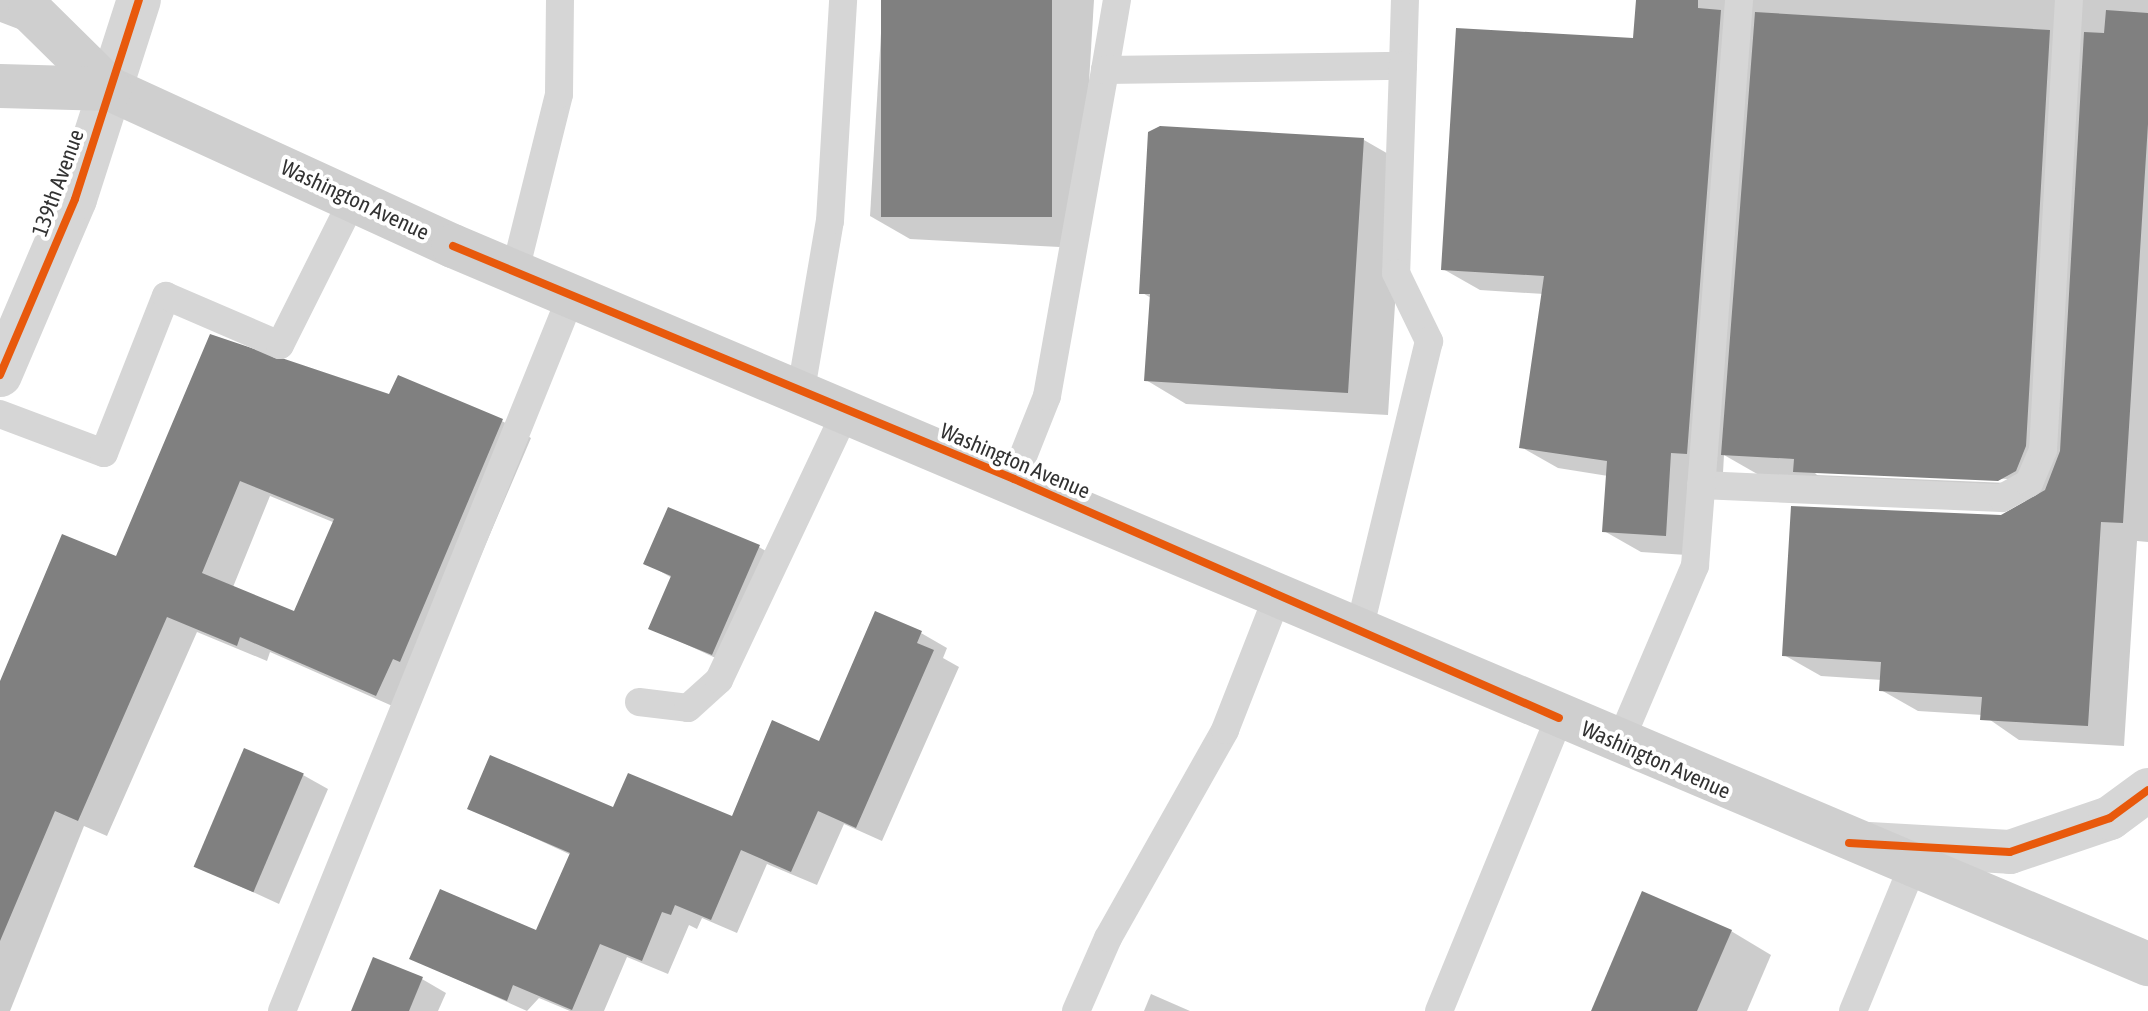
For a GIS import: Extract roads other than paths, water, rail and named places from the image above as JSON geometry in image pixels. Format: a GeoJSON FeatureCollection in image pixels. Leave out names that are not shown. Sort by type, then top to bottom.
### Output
{"type":"FeatureCollection","features":[{"type":"Feature","properties":{"kind":"main road","name":"Washington Avenue"},"geometry":{"type":"LineString","coordinates":[[4,0],[30,10],[110,89],[353,199],[515,271],[1014,479],[1849,843],[2148,964]]}},
{"type":"Feature","properties":{"kind":"main road","name":"Washington Avenue"},"geometry":{"type":"LineString","coordinates":[[0,86],[110,89]]}},
{"type":"Feature","properties":{"kind":"street","name":"139th Avenue"},"geometry":{"type":"LineString","coordinates":[[0,375],[75,199],[139,0]]}},
{"type":"Feature","properties":{"kind":"street"},"geometry":{"type":"LineString","coordinates":[[1849,843],[2010,852],[2110,818],[2148,790]]}},
{"type":"Feature","properties":{"kind":"lane"},"geometry":{"type":"LineString","coordinates":[[515,271],[559,94],[560,0]]}},
{"type":"Feature","properties":{"kind":"lane"},"geometry":{"type":"LineString","coordinates":[[801,390],[830,221],[843,0]]}},
{"type":"Feature","properties":{"kind":"lane"},"geometry":{"type":"LineString","coordinates":[[1014,479],[1047,396],[1117,0]]}},
{"type":"Feature","properties":{"kind":"lane"},"geometry":{"type":"LineString","coordinates":[[1359,630],[1429,341],[1396,273],[1405,0]]}},
{"type":"Feature","properties":{"kind":"lane"},"geometry":{"type":"LineString","coordinates":[[1619,744],[1695,566],[1739,0]]}},
{"type":"Feature","properties":{"kind":"lane"},"geometry":{"type":"LineString","coordinates":[[1701,485],[2002,498],[2029,483],[2043,450],[2069,0]]}},
{"type":"Feature","properties":{"kind":"lane"},"geometry":{"type":"LineString","coordinates":[[1105,70],[1403,66]]}},
{"type":"Feature","properties":{"kind":"lane"},"geometry":{"type":"LineString","coordinates":[[0,414],[104,453],[166,296],[280,345],[353,199]]}},
{"type":"Feature","properties":{"kind":"lane"},"geometry":{"type":"LineString","coordinates":[[282,1011],[572,294]]}},
{"type":"Feature","properties":{"kind":"lane"},"geometry":{"type":"LineString","coordinates":[[639,702],[688,708],[719,680],[847,409]]}},
{"type":"Feature","properties":{"kind":"lane"},"geometry":{"type":"LineString","coordinates":[[1076,1011],[1108,938],[1225,730],[1278,595]]}},
{"type":"Feature","properties":{"kind":"lane"},"geometry":{"type":"LineString","coordinates":[[1439,1011],[1559,718]]}},
{"type":"Feature","properties":{"kind":"lane"},"geometry":{"type":"LineString","coordinates":[[1853,1011],[1912,868]]}}]}
